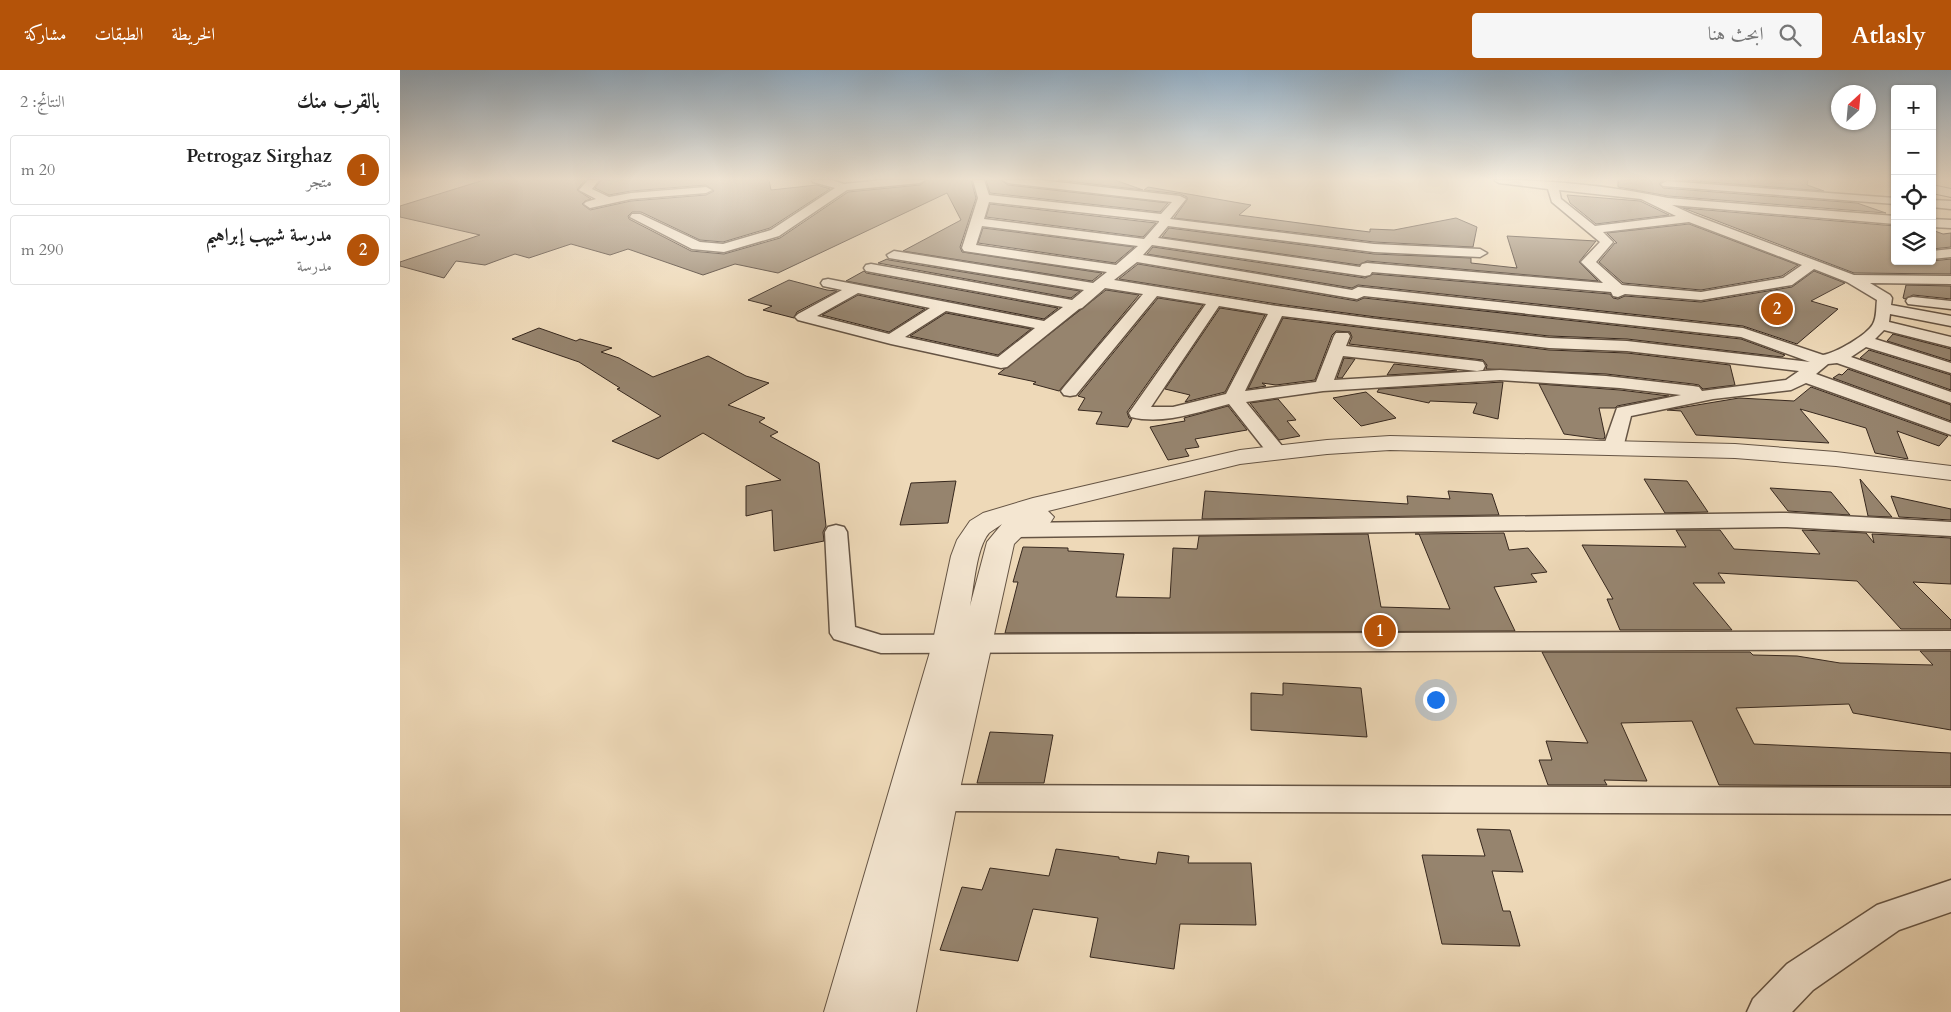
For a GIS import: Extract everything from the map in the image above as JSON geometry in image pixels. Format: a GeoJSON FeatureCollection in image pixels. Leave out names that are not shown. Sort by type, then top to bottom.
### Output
{"type":"FeatureCollection","features":[{"type":"Feature","properties":{"kind":"street"},"geometry":{"type":"LineString","coordinates":[[658,224],[697,246],[724,248],[775,233],[790,224]]}},
{"type":"Feature","properties":{"kind":"street"},"geometry":{"type":"LineString","coordinates":[[976,224],[969,248],[1120,270]]}},
{"type":"Feature","properties":{"kind":"street"},"geometry":{"type":"LineString","coordinates":[[994,224],[1366,270],[1490,276],[1701,296],[1787,282],[1813,264]]}},
{"type":"Feature","properties":{"kind":"street"},"geometry":{"type":"LineString","coordinates":[[855,288],[803,316],[1001,363],[1046,326],[1101,286],[1134,258],[1162,224]]}},
{"type":"Feature","properties":{"kind":"street"},"geometry":{"type":"LineString","coordinates":[[1195,224],[1374,248],[1480,253]]}},
{"type":"Feature","properties":{"kind":"street"},"geometry":{"type":"LineString","coordinates":[[1586,224],[1607,242],[1588,262],[1618,289],[1627,346]]}},
{"type":"Feature","properties":{"kind":"street"},"geometry":{"type":"LineString","coordinates":[[1593,230],[1642,224]]}},
{"type":"Feature","properties":{"kind":"street"},"geometry":{"type":"LineString","coordinates":[[1706,224],[1852,279],[1884,303],[1951,322]]}},
{"type":"Feature","properties":{"kind":"street"},"geometry":{"type":"LineString","coordinates":[[1323,386],[1374,248]]}},
{"type":"Feature","properties":{"kind":"street"},"geometry":{"type":"LineString","coordinates":[[1936,254],[1951,253]]}},
{"type":"Feature","properties":{"kind":"street"},"geometry":{"type":"LineString","coordinates":[[894,255],[1101,286],[1154,290],[1277,311],[1347,320],[1549,343],[1627,346],[1820,366],[1951,398]]}},
{"type":"Feature","properties":{"kind":"street"},"geometry":{"type":"LineString","coordinates":[[1134,258],[1358,293],[1623,319],[1743,333],[1820,366],[1951,429]]}},
{"type":"Feature","properties":{"kind":"street"},"geometry":{"type":"LineString","coordinates":[[871,268],[1076,305]]}},
{"type":"Feature","properties":{"kind":"street"},"geometry":{"type":"LineString","coordinates":[[1852,279],[1951,280]]}},
{"type":"Feature","properties":{"kind":"street"},"geometry":{"type":"LineString","coordinates":[[828,283],[1046,326]]}},
{"type":"Feature","properties":{"kind":"street"},"geometry":{"type":"LineString","coordinates":[[1070,391],[1154,290]]}},
{"type":"Feature","properties":{"kind":"street"},"geometry":{"type":"LineString","coordinates":[[1215,301],[1138,412],[1173,413],[1233,398],[1323,386],[1500,375],[1619,383]]}},
{"type":"Feature","properties":{"kind":"street"},"geometry":{"type":"LineString","coordinates":[[1884,303],[1951,305]]}},
{"type":"Feature","properties":{"kind":"street"},"geometry":{"type":"LineString","coordinates":[[1613,448],[1623,412],[1713,394],[1791,384],[1864,341],[1881,325],[1884,303]]}},
{"type":"Feature","properties":{"kind":"street"},"geometry":{"type":"LineString","coordinates":[[891,338],[942,306]]}},
{"type":"Feature","properties":{"kind":"street"},"geometry":{"type":"LineString","coordinates":[[1233,398],[1277,311]]}},
{"type":"Feature","properties":{"kind":"street"},"geometry":{"type":"LineString","coordinates":[[1881,325],[1951,342]]}},
{"type":"Feature","properties":{"kind":"street"},"geometry":{"type":"LineString","coordinates":[[1864,341],[1951,368]]}},
{"type":"Feature","properties":{"kind":"street"},"geometry":{"type":"LineString","coordinates":[[1336,350],[1713,394]]}},
{"type":"Feature","properties":{"kind":"street"},"geometry":{"type":"LineString","coordinates":[[1233,398],[1277,452]]}},
{"type":"Feature","properties":{"kind":"street"},"geometry":{"type":"LineString","coordinates":[[847,1012],[948,645],[965,556],[971,540],[980,527],[992,519],[1042,504],[1203,465],[1277,452],[1327,447],[1417,443],[1794,455],[1951,473]]}},
{"type":"Feature","properties":{"kind":"street"},"geometry":{"type":"LineString","coordinates":[[893,1012],[939,798],[1001,542],[1010,530],[1028,520],[1236,470],[1288,462],[1391,455],[1624,458],[1765,464],[1858,472],[1951,485]]}},
{"type":"Feature","properties":{"kind":"street"},"geometry":{"type":"LineString","coordinates":[[1010,530],[1787,520],[1951,529]]}},
{"type":"Feature","properties":{"kind":"street"},"geometry":{"type":"LineString","coordinates":[[836,532],[843,633],[881,644],[1951,640]]}},
{"type":"Feature","properties":{"kind":"street"},"geometry":{"type":"LineString","coordinates":[[939,798],[1951,801]]}},
{"type":"Feature","properties":{"kind":"street"},"geometry":{"type":"LineString","coordinates":[[1766,1012],[1800,977],[1889,917],[1951,896]]}},
{"type":"Feature","properties":{"kind":"building"},"geometry":{"type":"Polygon","coordinates":[[[431,224],[639,224],[691,251],[724,254],[780,238],[801,224],[882,224],[778,273],[735,264],[703,275],[628,249],[610,255],[571,244],[529,258],[515,254],[485,265],[456,261],[444,278],[400,266],[400,262],[480,235],[431,224]]]}},
{"type":"Feature","properties":{"kind":"building"},"geometry":{"type":"Polygon","coordinates":[[[666,224],[776,224],[770,228],[723,242],[700,240],[666,224]]]}},
{"type":"Feature","properties":{"kind":"building"},"geometry":{"type":"Polygon","coordinates":[[[954,224],[968,224],[960,247],[962,252],[1102,273],[1092,281],[903,251],[954,224]]]}},
{"type":"Feature","properties":{"kind":"building"},"geometry":{"type":"Polygon","coordinates":[[[1041,224],[1155,224],[1143,237],[1041,224]]]}},
{"type":"Feature","properties":{"kind":"building"},"geometry":{"type":"Polygon","coordinates":[[[1224,224],[1307,224],[1370,232],[1370,229],[1394,230],[1425,224],[1470,224],[1477,227],[1473,247],[1374,242],[1224,224]]]}},
{"type":"Feature","properties":{"kind":"building"},"geometry":{"type":"Polygon","coordinates":[[[1689,224],[1798,265],[1782,276],[1701,290],[1623,283],[1599,262],[1617,243],[1607,233],[1689,224]]]}},
{"type":"Feature","properties":{"kind":"building"},"geometry":{"type":"Polygon","coordinates":[[[1725,224],[1891,226],[1891,265],[1936,265],[1936,261],[1951,259],[1951,274],[1854,273],[1725,224]]]}},
{"type":"Feature","properties":{"kind":"building"},"geometry":{"type":"Polygon","coordinates":[[[983,228],[1134,247],[1115,263],[978,243],[983,228]]]}},
{"type":"Feature","properties":{"kind":"building"},"geometry":{"type":"Polygon","coordinates":[[[1169,228],[1374,254],[1471,258],[1471,263],[1517,268],[1507,236],[1596,241],[1579,262],[1598,281],[1367,261],[1359,265],[1162,237],[1169,228]]]}},
{"type":"Feature","properties":{"kind":"building"},"geometry":{"type":"Polygon","coordinates":[[[1936,231],[1943,234],[1951,233],[1951,247],[1936,249],[1936,231]]]}},
{"type":"Feature","properties":{"kind":"building"},"geometry":{"type":"Polygon","coordinates":[[[1153,247],[1365,278],[1373,274],[1610,294],[1613,298],[1618,299],[1625,296],[1701,302],[1792,287],[1814,271],[1845,283],[1811,301],[1838,309],[1797,344],[1743,326],[1358,285],[1352,288],[1147,254],[1153,247]]]}},
{"type":"Feature","properties":{"kind":"building"},"geometry":{"type":"Polygon","coordinates":[[[887,259],[1080,291],[1071,298],[878,263],[887,259]]]}},
{"type":"Feature","properties":{"kind":"building"},"geometry":{"type":"Polygon","coordinates":[[[1138,264],[1357,301],[1364,298],[1741,339],[1785,355],[1782,357],[1627,339],[1549,336],[1376,317],[1277,304],[1119,279],[1138,264]]]}},
{"type":"Feature","properties":{"kind":"building"},"geometry":{"type":"Polygon","coordinates":[[[864,271],[866,273],[1058,308],[1044,319],[846,281],[864,271]]]}},
{"type":"Feature","properties":{"kind":"building"},"geometry":{"type":"Polygon","coordinates":[[[789,280],[837,291],[797,312],[794,318],[763,310],[772,306],[748,300],[789,280]]]}},
{"type":"Feature","properties":{"kind":"building"},"geometry":{"type":"Polygon","coordinates":[[[1906,285],[1951,286],[1951,299],[1913,295],[1905,299],[1903,298],[1906,285]]]}},
{"type":"Feature","properties":{"kind":"building"},"geometry":{"type":"Polygon","coordinates":[[[1106,290],[1139,295],[1059,391],[1033,384],[1036,382],[998,374],[1106,290]]]}},
{"type":"Feature","properties":{"kind":"building"},"geometry":{"type":"Polygon","coordinates":[[[858,295],[925,309],[889,332],[822,315],[858,295]]]}},
{"type":"Feature","properties":{"kind":"building"},"geometry":{"type":"Polygon","coordinates":[[[1158,298],[1203,305],[1127,412],[1129,418],[1132,419],[1128,427],[1096,424],[1102,412],[1078,410],[1085,398],[1078,396],[1158,298]]]}},
{"type":"Feature","properties":{"kind":"building"},"geometry":{"type":"Polygon","coordinates":[[[1220,308],[1265,315],[1225,392],[1185,402],[1190,395],[1165,389],[1220,308]]]}},
{"type":"Feature","properties":{"kind":"building"},"geometry":{"type":"Polygon","coordinates":[[[946,313],[1031,329],[998,355],[910,336],[946,313]]]}},
{"type":"Feature","properties":{"kind":"building"},"geometry":{"type":"Polygon","coordinates":[[[1283,318],[1549,350],[1627,353],[1730,365],[1735,385],[1703,389],[1699,385],[1693,384],[1606,374],[1486,369],[1487,365],[1483,360],[1349,344],[1352,337],[1350,332],[1336,331],[1332,335],[1315,380],[1276,385],[1262,383],[1266,386],[1248,389],[1283,318]]]}},
{"type":"Feature","properties":{"kind":"building"},"geometry":{"type":"Polygon","coordinates":[[[539,328],[576,341],[580,339],[612,348],[601,352],[619,358],[653,377],[708,356],[746,376],[769,383],[728,405],[765,418],[759,422],[778,432],[770,436],[819,463],[826,526],[823,532],[824,541],[774,551],[772,510],[746,516],[746,486],[781,480],[703,433],[658,459],[612,441],[661,416],[617,389],[620,388],[579,362],[512,339],[539,328]]]}},
{"type":"Feature","properties":{"kind":"building"},"geometry":{"type":"Polygon","coordinates":[[[1893,334],[1951,349],[1951,361],[1887,341],[1893,334]]]}},
{"type":"Feature","properties":{"kind":"building"},"geometry":{"type":"Polygon","coordinates":[[[1869,350],[1951,375],[1951,390],[1860,358],[1869,350]]]}},
{"type":"Feature","properties":{"kind":"building"},"geometry":{"type":"Polygon","coordinates":[[[1344,358],[1355,359],[1342,378],[1337,378],[1344,358]]]}},
{"type":"Feature","properties":{"kind":"building"},"geometry":{"type":"Polygon","coordinates":[[[1394,364],[1457,371],[1387,375],[1394,364]]]}},
{"type":"Feature","properties":{"kind":"building"},"geometry":{"type":"Polygon","coordinates":[[[1848,369],[1951,405],[1951,421],[1833,378],[1839,374],[1842,375],[1848,369]]]}},
{"type":"Feature","properties":{"kind":"building"},"geometry":{"type":"Polygon","coordinates":[[[1503,382],[1498,419],[1473,413],[1477,403],[1430,401],[1429,403],[1377,392],[1379,389],[1503,382]]]}},
{"type":"Feature","properties":{"kind":"building"},"geometry":{"type":"Polygon","coordinates":[[[1539,384],[1669,396],[1617,406],[1615,408],[1599,408],[1605,436],[1604,439],[1600,439],[1564,434],[1539,384]]]}},
{"type":"Feature","properties":{"kind":"building"},"geometry":{"type":"Polygon","coordinates":[[[1811,387],[1948,436],[1939,446],[1897,431],[1908,459],[1875,453],[1866,428],[1800,409],[1829,443],[1696,435],[1681,411],[1667,410],[1739,398],[1794,401],[1811,387]]]}},
{"type":"Feature","properties":{"kind":"building"},"geometry":{"type":"Polygon","coordinates":[[[1366,392],[1396,418],[1361,426],[1333,398],[1366,392]]]}},
{"type":"Feature","properties":{"kind":"building"},"geometry":{"type":"Polygon","coordinates":[[[1278,399],[1296,420],[1287,421],[1300,436],[1279,440],[1250,403],[1278,399]]]}},
{"type":"Feature","properties":{"kind":"building"},"geometry":{"type":"Polygon","coordinates":[[[1228,406],[1247,430],[1195,439],[1199,447],[1185,449],[1189,456],[1168,460],[1150,427],[1185,421],[1184,418],[1228,406]]]}},
{"type":"Feature","properties":{"kind":"building"},"geometry":{"type":"Polygon","coordinates":[[[1644,479],[1687,481],[1708,512],[1665,513],[1644,479]]]}},
{"type":"Feature","properties":{"kind":"building"},"geometry":{"type":"Polygon","coordinates":[[[1860,479],[1892,517],[1868,516],[1860,479]]]}},
{"type":"Feature","properties":{"kind":"building"},"geometry":{"type":"Polygon","coordinates":[[[956,481],[948,523],[900,525],[911,483],[956,481]]]}},
{"type":"Feature","properties":{"kind":"building"},"geometry":{"type":"Polygon","coordinates":[[[1770,488],[1831,492],[1850,515],[1788,511],[1770,488]]]}},
{"type":"Feature","properties":{"kind":"building"},"geometry":{"type":"Polygon","coordinates":[[[1205,491],[1408,504],[1407,496],[1450,499],[1448,491],[1492,494],[1499,515],[1202,519],[1205,491]]]}},
{"type":"Feature","properties":{"kind":"building"},"geometry":{"type":"Polygon","coordinates":[[[1891,496],[1951,509],[1951,520],[1899,517],[1891,496]]]}},
{"type":"Feature","properties":{"kind":"building"},"geometry":{"type":"Polygon","coordinates":[[[1676,530],[1720,530],[1734,549],[1820,554],[1802,530],[1866,533],[1874,543],[1872,534],[1951,538],[1951,584],[1913,582],[1951,620],[1951,629],[1901,629],[1857,581],[1718,573],[1725,583],[1693,583],[1732,630],[1620,630],[1607,599],[1613,599],[1582,545],[1686,547],[1676,530]]]}},
{"type":"Feature","properties":{"kind":"building"},"geometry":{"type":"Polygon","coordinates":[[[1504,533],[1509,550],[1528,548],[1547,572],[1531,574],[1537,582],[1494,587],[1515,631],[1005,633],[1018,582],[1013,582],[1023,547],[1068,548],[1068,551],[1124,554],[1116,597],[1170,598],[1173,548],[1197,549],[1199,536],[1368,534],[1381,607],[1450,609],[1419,534],[1415,534],[1504,533]]]}},
{"type":"Feature","properties":{"kind":"building"},"geometry":{"type":"Polygon","coordinates":[[[1920,651],[1951,651],[1951,730],[1853,713],[1849,704],[1736,708],[1754,744],[1951,753],[1951,786],[1719,785],[1692,721],[1621,723],[1647,781],[1604,780],[1607,785],[1548,785],[1539,760],[1552,760],[1546,741],[1588,743],[1542,652],[1750,652],[1753,655],[1797,656],[1840,663],[1933,665],[1920,651]]]}},
{"type":"Feature","properties":{"kind":"building"},"geometry":{"type":"Polygon","coordinates":[[[1283,683],[1361,688],[1367,737],[1251,730],[1251,693],[1283,695],[1283,683]]]}},
{"type":"Feature","properties":{"kind":"building"},"geometry":{"type":"Polygon","coordinates":[[[990,732],[1053,735],[1044,783],[977,783],[990,732]]]}},
{"type":"Feature","properties":{"kind":"building"},"geometry":{"type":"Polygon","coordinates":[[[1477,829],[1510,830],[1523,872],[1492,871],[1503,911],[1510,911],[1520,946],[1442,944],[1422,855],[1485,856],[1477,829]]]}},
{"type":"Feature","properties":{"kind":"building"},"geometry":{"type":"Polygon","coordinates":[[[1056,849],[1156,864],[1158,852],[1189,856],[1188,863],[1251,863],[1256,925],[1180,924],[1174,969],[1090,957],[1098,918],[1033,909],[1018,961],[940,950],[962,887],[982,890],[990,868],[1049,876],[1056,849]]]}},
{"type":"Feature","properties":{"kind":"place","name":"مدرسة شيهب إبراهيم"},"geometry":{"type":"Point","coordinates":[1777,309]}},
{"type":"Feature","properties":{"kind":"place","name":"Petrogaz Sirghaz"},"geometry":{"type":"Point","coordinates":[1380,631]}}]}
